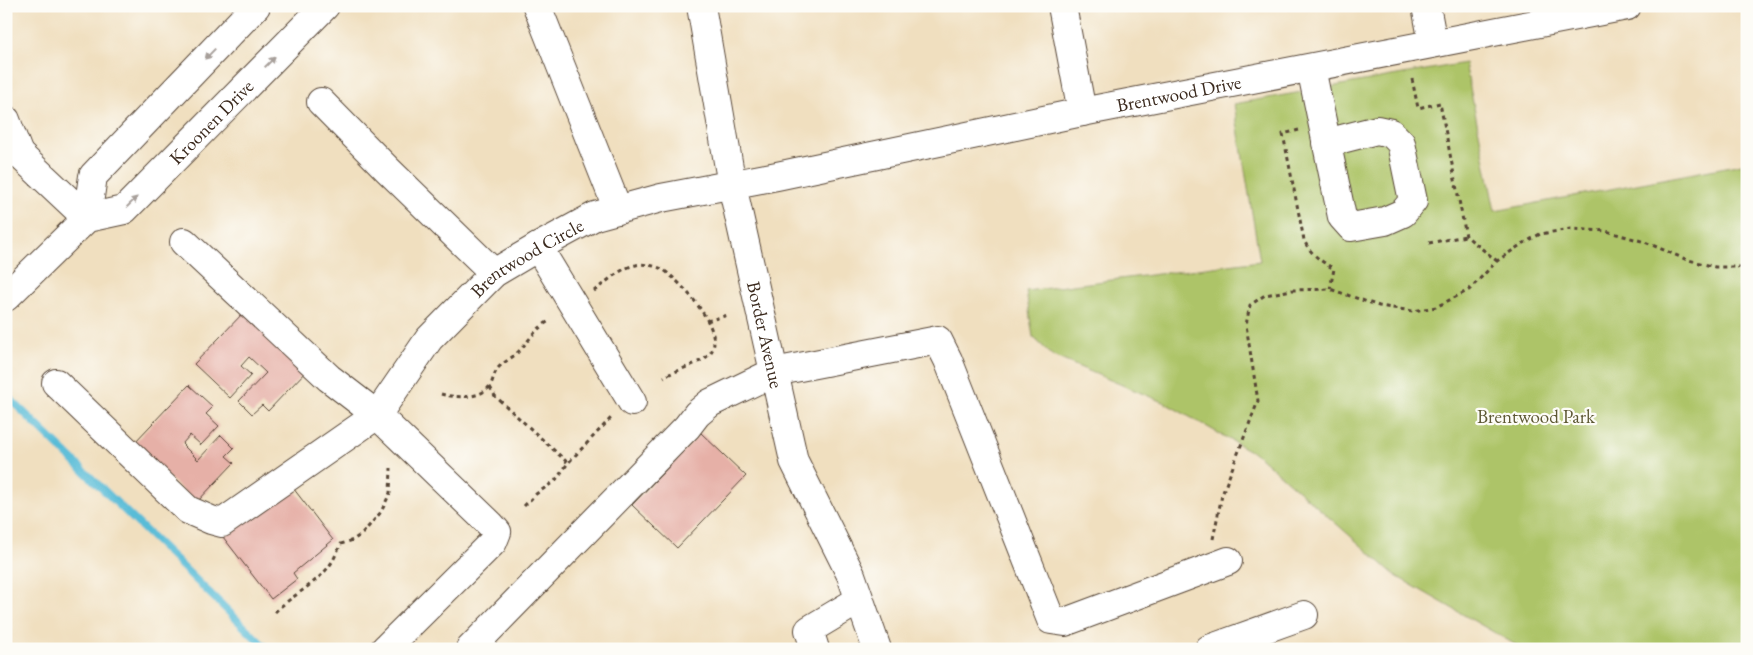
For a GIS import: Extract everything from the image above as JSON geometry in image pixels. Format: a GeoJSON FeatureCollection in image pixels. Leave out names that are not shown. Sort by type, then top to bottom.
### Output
{"type":"FeatureCollection","features":[{"type":"Feature","properties":{"kind":"street"},"geometry":{"type":"LineString","coordinates":[[6,297],[87,218],[93,176],[256,6]]}},
{"type":"Feature","properties":{"kind":"street"},"geometry":{"type":"LineString","coordinates":[[537,6],[618,210]]}},
{"type":"Feature","properties":{"kind":"street","name":"Border Avenue"},"geometry":{"type":"LineString","coordinates":[[701,6],[732,185],[794,462],[851,575],[877,649]]}},
{"type":"Feature","properties":{"kind":"street"},"geometry":{"type":"LineString","coordinates":[[1062,6],[1082,112]]}},
{"type":"Feature","properties":{"kind":"street"},"geometry":{"type":"LineString","coordinates":[[1426,6],[1433,43]]}},
{"type":"Feature","properties":{"kind":"street","name":"Brentwood Drive"},"geometry":{"type":"LineString","coordinates":[[732,185],[1082,112],[1627,6]]}},
{"type":"Feature","properties":{"kind":"street","name":"Kroonen Drive"},"geometry":{"type":"LineString","coordinates":[[87,218],[124,210],[319,8]]}},
{"type":"Feature","properties":{"kind":"street"},"geometry":{"type":"LineString","coordinates":[[1311,68],[1326,143]]}},
{"type":"Feature","properties":{"kind":"street"},"geometry":{"type":"LineString","coordinates":[[321,102],[494,273]]}},
{"type":"Feature","properties":{"kind":"street"},"geometry":{"type":"LineString","coordinates":[[6,120],[13,152],[87,218]]}},
{"type":"Feature","properties":{"kind":"street","name":"Brentwood Circle"},"geometry":{"type":"LineString","coordinates":[[377,415],[429,339],[494,273],[595,216],[661,198],[732,185]]}},
{"type":"Feature","properties":{"kind":"street"},"geometry":{"type":"LineString","coordinates":[[184,242],[329,378],[377,415],[497,532],[493,542],[385,649]]}},
{"type":"Feature","properties":{"kind":"street"},"geometry":{"type":"LineString","coordinates":[[538,247],[624,407]]}},
{"type":"Feature","properties":{"kind":"street"},"geometry":{"type":"LineString","coordinates":[[470,649],[687,427],[697,414],[710,403],[774,372],[938,340],[948,360],[1051,620],[1065,622],[1217,565]]}},
{"type":"Feature","properties":{"kind":"street"},"geometry":{"type":"LineString","coordinates":[[56,383],[188,510],[222,523],[377,415]]}},
{"type":"Feature","properties":{"kind":"street"},"geometry":{"type":"LineString","coordinates":[[815,649],[809,630],[859,600]]}},
{"type":"Feature","properties":{"kind":"street"},"geometry":{"type":"LineString","coordinates":[[1209,649],[1304,615]]}},
{"type":"Feature","properties":{"kind":"path"},"geometry":{"type":"LineString","coordinates":[[1412,79],[1418,108],[1440,103],[1466,236],[1497,261]]}},
{"type":"Feature","properties":{"kind":"path"},"geometry":{"type":"LineString","coordinates":[[1302,126],[1298,130],[1283,134],[1304,240],[1308,249],[1319,260],[1334,269],[1330,289]]}},
{"type":"Feature","properties":{"kind":"path"},"geometry":{"type":"LineString","coordinates":[[1217,565],[1222,495],[1258,401],[1246,325],[1250,305],[1265,295],[1292,290],[1330,289],[1378,306],[1413,311],[1436,307],[1469,290],[1497,261],[1540,234],[1571,229],[1606,230],[1646,242],[1685,259],[1715,267],[1747,267]]}},
{"type":"Feature","properties":{"kind":"path"},"geometry":{"type":"LineString","coordinates":[[1429,243],[1466,236]]}},
{"type":"Feature","properties":{"kind":"path"},"geometry":{"type":"LineString","coordinates":[[592,293],[610,278],[636,265],[660,268],[685,288],[707,322],[714,338],[714,346],[710,354],[703,360],[664,377]]}},
{"type":"Feature","properties":{"kind":"path"},"geometry":{"type":"LineString","coordinates":[[707,322],[728,315]]}},
{"type":"Feature","properties":{"kind":"path"},"geometry":{"type":"LineString","coordinates":[[442,394],[458,398],[484,392],[490,387],[499,366],[515,355],[543,324],[552,320]]}},
{"type":"Feature","properties":{"kind":"path"},"geometry":{"type":"LineString","coordinates":[[490,387],[495,396],[568,463]]}},
{"type":"Feature","properties":{"kind":"path"},"geometry":{"type":"LineString","coordinates":[[524,506],[536,494],[555,481],[568,463],[624,407]]}},
{"type":"Feature","properties":{"kind":"path"},"geometry":{"type":"LineString","coordinates":[[275,612],[326,570],[332,563],[341,544],[353,540],[377,517],[390,493],[391,468]]}},
{"type":"Feature","properties":{"kind":"green space","name":"Brentwood Park"},"geometry":{"type":"Polygon","coordinates":[[[1465,63],[1495,211],[1747,163],[1747,646],[1738,649],[1523,649],[1396,576],[1259,456],[1165,403],[1053,356],[1033,337],[1026,291],[1260,261],[1234,104],[1465,63]]]}},
{"type":"Feature","properties":{"kind":"building"},"geometry":{"type":"Polygon","coordinates":[[[246,310],[308,369],[268,411],[262,405],[252,414],[239,401],[266,373],[249,357],[241,366],[251,375],[230,398],[194,364],[246,310]]]}},
{"type":"Feature","properties":{"kind":"building"},"geometry":{"type":"Polygon","coordinates":[[[189,385],[213,407],[206,414],[219,426],[201,445],[190,435],[182,444],[198,460],[221,435],[234,448],[226,456],[234,463],[196,503],[133,444],[189,385]]]}},
{"type":"Feature","properties":{"kind":"building"},"geometry":{"type":"Polygon","coordinates":[[[701,433],[746,476],[677,548],[632,505],[701,433]]]}},
{"type":"Feature","properties":{"kind":"building"},"geometry":{"type":"Polygon","coordinates":[[[290,484],[333,540],[293,573],[297,579],[271,599],[223,537],[290,484]]]}},
{"type":"Feature","properties":{"kind":"waterway"},"geometry":{"type":"LineString","coordinates":[[6,395],[267,649]]}}]}
